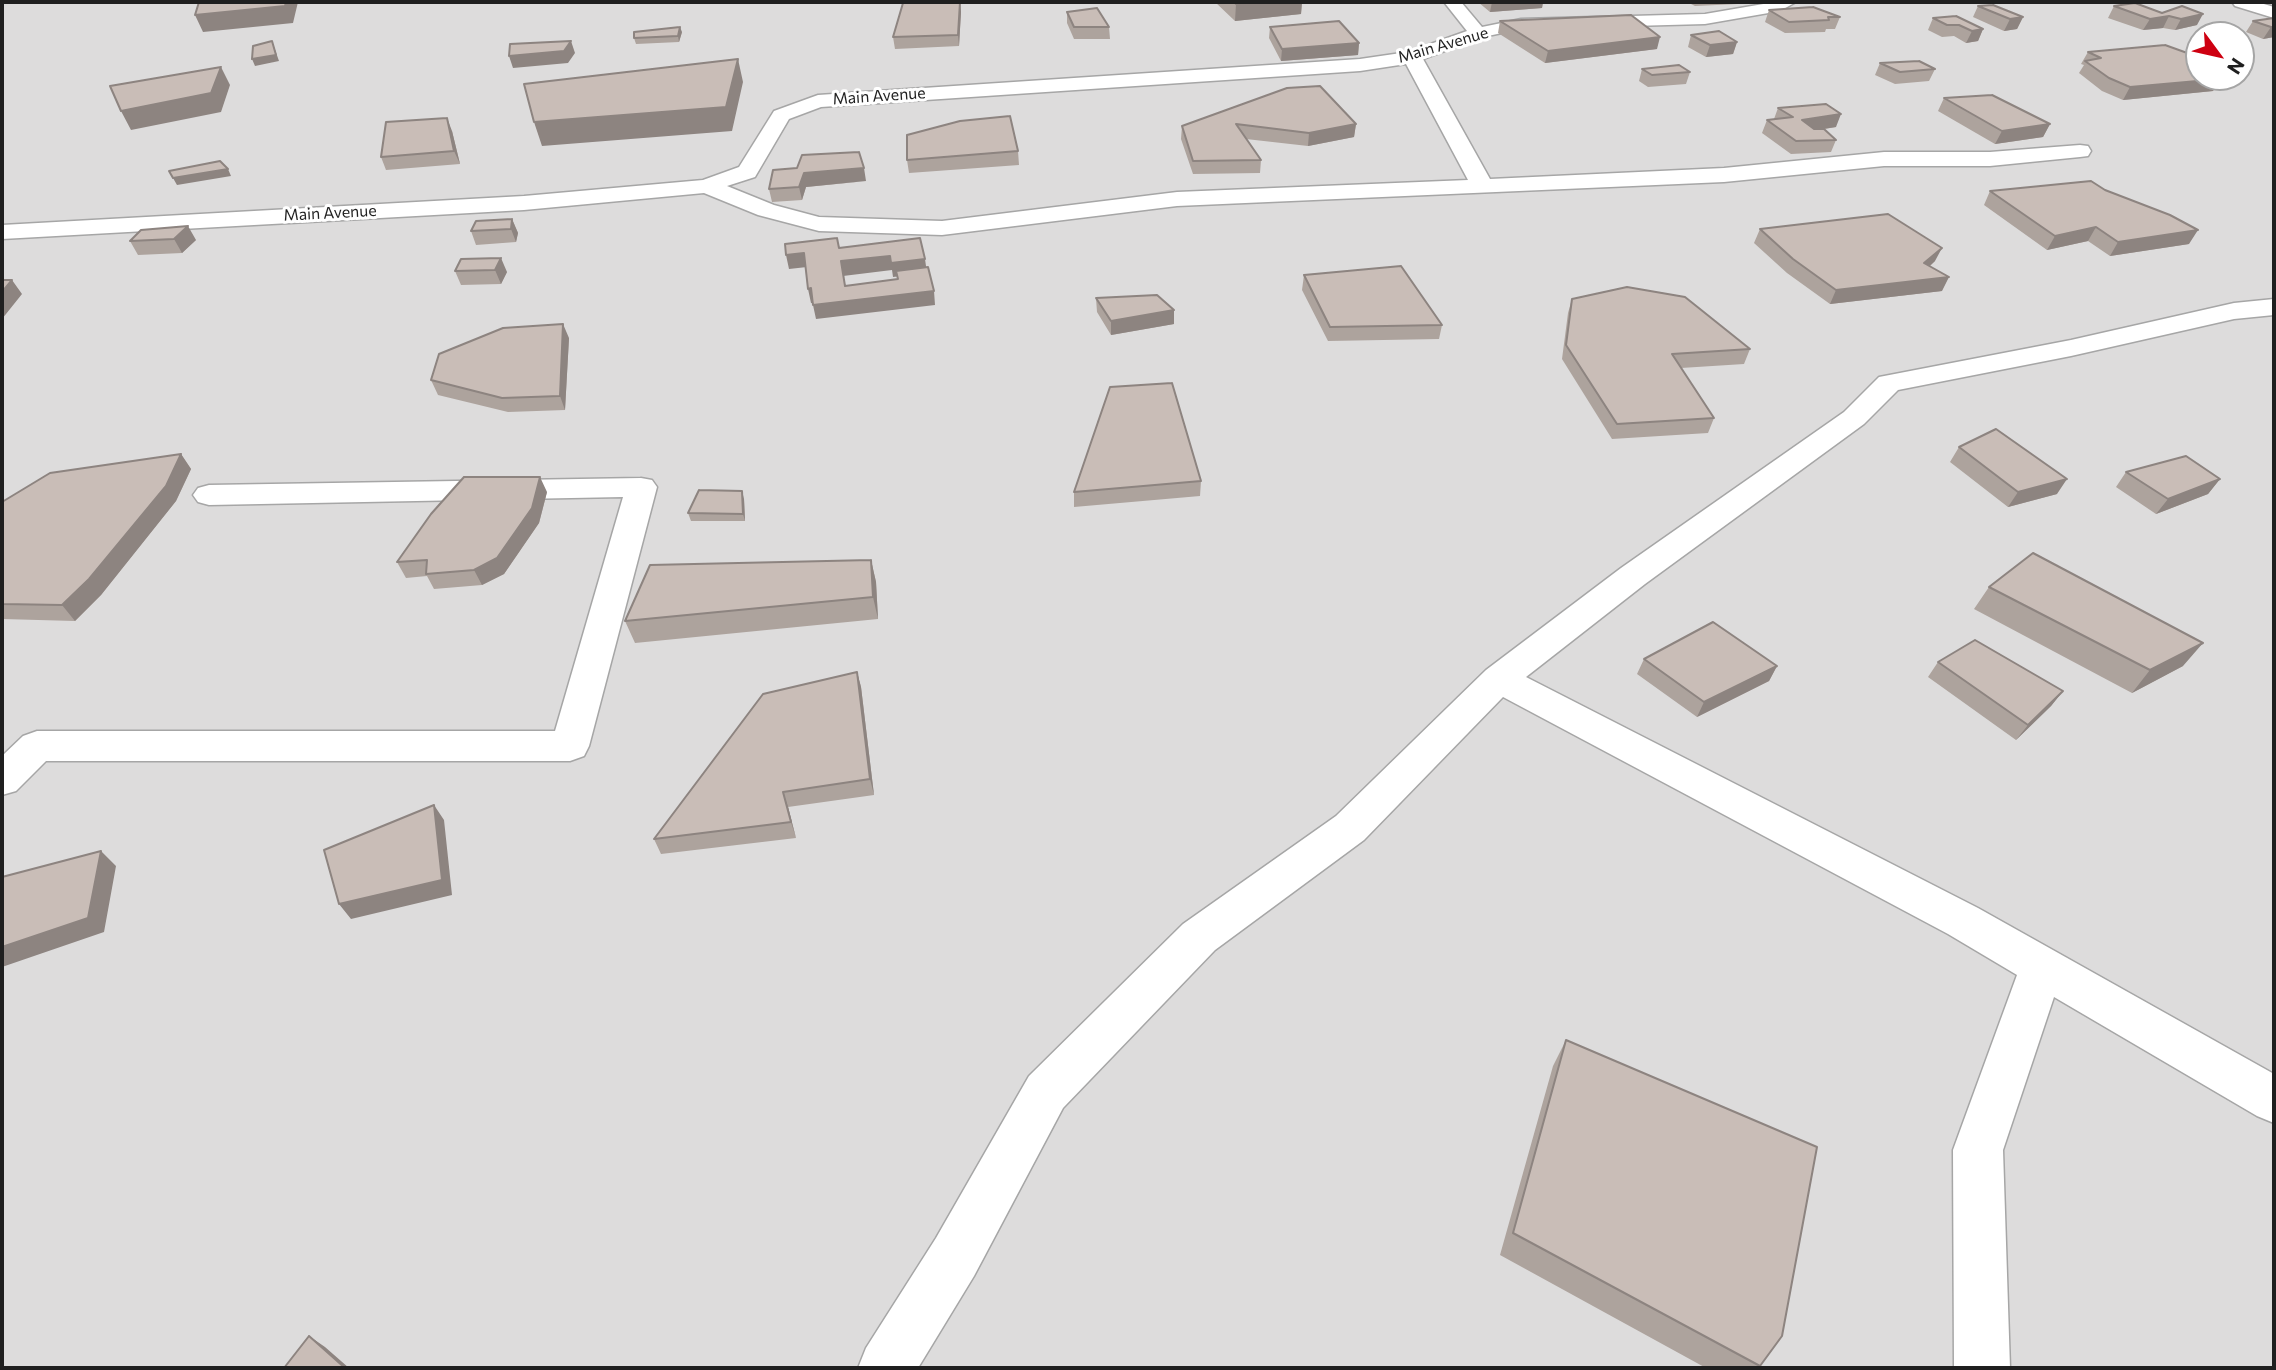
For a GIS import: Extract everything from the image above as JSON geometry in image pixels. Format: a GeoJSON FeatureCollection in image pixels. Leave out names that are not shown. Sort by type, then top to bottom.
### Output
{"type":"FeatureCollection","features":[{"type":"Feature","properties":{"kind":"street"},"geometry":{"type":"LineString","coordinates":[[1452,2],[1478,33]]}},
{"type":"Feature","properties":{"kind":"street","name":"Main Avenue"},"geometry":{"type":"LineString","coordinates":[[2,232],[524,203],[706,186],[747,172],[781,115],[818,101],[1360,65],[1412,57],[1478,33],[1521,24],[1705,19],[1780,6],[1787,2]]}},
{"type":"Feature","properties":{"kind":"street"},"geometry":{"type":"LineString","coordinates":[[2241,2],[2274,13]]}},
{"type":"Feature","properties":{"kind":"street"},"geometry":{"type":"LineString","coordinates":[[1412,57],[1482,186]]}},
{"type":"Feature","properties":{"kind":"street"},"geometry":{"type":"LineString","coordinates":[[706,186],[766,209],[819,224],[942,228],[1177,200],[1724,175],[1884,159],[1990,159],[2080,151]]}},
{"type":"Feature","properties":{"kind":"street"},"geometry":{"type":"LineString","coordinates":[[886,1368],[955,1257],[1046,1092],[1199,937],[1350,828],[1499,679],[1633,576],[1854,418],[1889,383],[2071,348],[2234,311],[2274,307]]}},
{"type":"Feature","properties":{"kind":"street"},"geometry":{"type":"LineString","coordinates":[[2,780],[37,747],[570,746],[641,487],[209,495]]}},
{"type":"Feature","properties":{"kind":"street"},"geometry":{"type":"LineString","coordinates":[[1499,679],[1963,922],[2274,1100]]}},
{"type":"Feature","properties":{"kind":"street"},"geometry":{"type":"LineString","coordinates":[[1982,1368],[1978,1150],[2042,967]]}},
{"type":"Feature","properties":{"kind":"shaded area"},"geometry":{"type":"Polygon","coordinates":[[[2,2],[2274,2],[2274,1368],[2,1368],[2,2]]]}},
{"type":"Feature","properties":{"kind":"building"},"geometry":{"type":"Polygon","coordinates":[[[199,2],[286,2],[285,6],[195,15],[199,2]]]}},
{"type":"Feature","properties":{"kind":"building"},"geometry":{"type":"Polygon","coordinates":[[[960,2],[958,35],[893,37],[903,3],[960,2]]]}},
{"type":"Feature","properties":{"kind":"building"},"geometry":{"type":"Polygon","coordinates":[[[2135,3],[2162,13],[2182,6],[2203,14],[2181,19],[2169,16],[2150,19],[2114,6],[2135,3]]]}},
{"type":"Feature","properties":{"kind":"building"},"geometry":{"type":"Polygon","coordinates":[[[1993,5],[2023,17],[2010,19],[1978,6],[1993,5]]]}},
{"type":"Feature","properties":{"kind":"building"},"geometry":{"type":"Polygon","coordinates":[[[1813,7],[1840,17],[1789,22],[1769,10],[1813,7]]]}},
{"type":"Feature","properties":{"kind":"building"},"geometry":{"type":"Polygon","coordinates":[[[1097,8],[1109,27],[1074,27],[1067,12],[1097,8]]]}},
{"type":"Feature","properties":{"kind":"building"},"geometry":{"type":"Polygon","coordinates":[[[1631,15],[1660,37],[1548,51],[1500,21],[1631,15]]]}},
{"type":"Feature","properties":{"kind":"building"},"geometry":{"type":"Polygon","coordinates":[[[1956,16],[1983,29],[1972,31],[1959,25],[1947,25],[1933,18],[1956,16]]]}},
{"type":"Feature","properties":{"kind":"building"},"geometry":{"type":"Polygon","coordinates":[[[2274,18],[2274,27],[2271,27],[2253,21],[2274,18]]]}},
{"type":"Feature","properties":{"kind":"building"},"geometry":{"type":"Polygon","coordinates":[[[1339,21],[1359,43],[1282,49],[1270,27],[1339,21]]]}},
{"type":"Feature","properties":{"kind":"building"},"geometry":{"type":"Polygon","coordinates":[[[680,27],[678,36],[634,38],[634,32],[680,27]]]}},
{"type":"Feature","properties":{"kind":"building"},"geometry":{"type":"Polygon","coordinates":[[[1719,31],[1737,42],[1710,45],[1691,35],[1719,31]]]}},
{"type":"Feature","properties":{"kind":"building"},"geometry":{"type":"Polygon","coordinates":[[[272,41],[276,55],[252,59],[253,46],[272,41]]]}},
{"type":"Feature","properties":{"kind":"building"},"geometry":{"type":"Polygon","coordinates":[[[571,41],[564,51],[509,56],[510,44],[571,41]]]}},
{"type":"Feature","properties":{"kind":"building"},"geometry":{"type":"Polygon","coordinates":[[[2165,45],[2185,52],[2185,82],[2130,87],[2109,78],[2085,61],[2101,58],[2088,52],[2165,45]]]}},
{"type":"Feature","properties":{"kind":"building"},"geometry":{"type":"Polygon","coordinates":[[[738,59],[726,107],[534,122],[524,84],[738,59]]]}},
{"type":"Feature","properties":{"kind":"building"},"geometry":{"type":"Polygon","coordinates":[[[1919,61],[1935,69],[1900,72],[1880,63],[1919,61]]]}},
{"type":"Feature","properties":{"kind":"building"},"geometry":{"type":"Polygon","coordinates":[[[1679,65],[1690,72],[1652,75],[1642,69],[1679,65]]]}},
{"type":"Feature","properties":{"kind":"building"},"geometry":{"type":"Polygon","coordinates":[[[221,67],[211,93],[121,111],[110,86],[221,67]]]}},
{"type":"Feature","properties":{"kind":"building"},"geometry":{"type":"Polygon","coordinates":[[[1320,86],[1356,124],[1309,133],[1236,124],[1261,160],[1193,161],[1182,126],[1287,88],[1320,86]]]}},
{"type":"Feature","properties":{"kind":"building"},"geometry":{"type":"Polygon","coordinates":[[[1992,95],[2050,124],[2002,131],[1944,98],[1992,95]]]}},
{"type":"Feature","properties":{"kind":"building"},"geometry":{"type":"Polygon","coordinates":[[[1826,104],[1841,114],[1802,120],[1814,129],[1824,129],[1836,140],[1796,141],[1767,120],[1793,117],[1778,108],[1826,104]]]}},
{"type":"Feature","properties":{"kind":"building"},"geometry":{"type":"Polygon","coordinates":[[[1010,116],[1018,151],[907,160],[907,135],[960,121],[1010,116]]]}},
{"type":"Feature","properties":{"kind":"building"},"geometry":{"type":"Polygon","coordinates":[[[447,118],[454,151],[381,157],[386,122],[447,118]]]}},
{"type":"Feature","properties":{"kind":"building"},"geometry":{"type":"Polygon","coordinates":[[[859,152],[864,168],[804,173],[799,187],[769,189],[773,170],[797,168],[802,155],[859,152]]]}},
{"type":"Feature","properties":{"kind":"building"},"geometry":{"type":"Polygon","coordinates":[[[220,161],[228,169],[173,178],[169,171],[220,161]]]}},
{"type":"Feature","properties":{"kind":"building"},"geometry":{"type":"Polygon","coordinates":[[[2091,181],[2105,190],[2170,215],[2198,230],[2118,242],[2096,227],[2055,236],[1990,191],[2091,181]]]}},
{"type":"Feature","properties":{"kind":"building"},"geometry":{"type":"Polygon","coordinates":[[[1888,214],[1942,248],[1924,263],[1949,277],[1836,290],[1793,259],[1760,229],[1888,214]]]}},
{"type":"Feature","properties":{"kind":"building"},"geometry":{"type":"Polygon","coordinates":[[[512,219],[511,229],[471,231],[476,221],[512,219]]]}},
{"type":"Feature","properties":{"kind":"building"},"geometry":{"type":"Polygon","coordinates":[[[188,226],[174,239],[130,241],[141,230],[188,226]]]}},
{"type":"Feature","properties":{"kind":"building"},"geometry":{"type":"Polygon","coordinates":[[[837,238],[839,248],[920,238],[925,259],[891,263],[890,256],[841,261],[845,286],[898,279],[896,271],[928,267],[934,291],[813,305],[811,288],[808,289],[804,253],[786,255],[785,244],[837,238]]]}},
{"type":"Feature","properties":{"kind":"building"},"geometry":{"type":"Polygon","coordinates":[[[501,258],[495,270],[455,271],[461,259],[501,258]]]}},
{"type":"Feature","properties":{"kind":"building"},"geometry":{"type":"Polygon","coordinates":[[[1401,266],[1442,325],[1330,327],[1304,275],[1401,266]]]}},
{"type":"Feature","properties":{"kind":"building"},"geometry":{"type":"Polygon","coordinates":[[[2,280],[12,280],[2,292],[2,280]]]}},
{"type":"Feature","properties":{"kind":"building"},"geometry":{"type":"Polygon","coordinates":[[[1627,287],[1685,297],[1750,349],[1672,354],[1714,418],[1617,424],[1566,345],[1572,299],[1627,287]]]}},
{"type":"Feature","properties":{"kind":"building"},"geometry":{"type":"Polygon","coordinates":[[[1157,295],[1174,310],[1111,321],[1096,298],[1157,295]]]}},
{"type":"Feature","properties":{"kind":"building"},"geometry":{"type":"Polygon","coordinates":[[[563,324],[560,396],[502,398],[431,380],[439,354],[503,328],[563,324]]]}},
{"type":"Feature","properties":{"kind":"building"},"geometry":{"type":"Polygon","coordinates":[[[1172,383],[1201,481],[1074,492],[1110,387],[1172,383]]]}},
{"type":"Feature","properties":{"kind":"building"},"geometry":{"type":"Polygon","coordinates":[[[1996,429],[2067,479],[2018,492],[1959,447],[1996,429]]]}},
{"type":"Feature","properties":{"kind":"building"},"geometry":{"type":"Polygon","coordinates":[[[181,454],[166,486],[89,579],[62,605],[2,604],[2,502],[50,473],[181,454]]]}},
{"type":"Feature","properties":{"kind":"building"},"geometry":{"type":"Polygon","coordinates":[[[2186,456],[2220,479],[2168,499],[2126,472],[2186,456]]]}},
{"type":"Feature","properties":{"kind":"building"},"geometry":{"type":"Polygon","coordinates":[[[464,477],[540,477],[532,508],[497,558],[474,570],[426,574],[427,560],[397,562],[431,514],[464,477]]]}},
{"type":"Feature","properties":{"kind":"building"},"geometry":{"type":"Polygon","coordinates":[[[699,490],[742,491],[743,514],[688,513],[699,490]]]}},
{"type":"Feature","properties":{"kind":"building"},"geometry":{"type":"Polygon","coordinates":[[[2033,553],[2203,643],[2150,670],[1989,587],[2033,553]]]}},
{"type":"Feature","properties":{"kind":"building"},"geometry":{"type":"Polygon","coordinates":[[[871,560],[873,597],[625,621],[650,565],[871,560]]]}},
{"type":"Feature","properties":{"kind":"building"},"geometry":{"type":"Polygon","coordinates":[[[1713,622],[1777,666],[1704,702],[1644,659],[1713,622]]]}},
{"type":"Feature","properties":{"kind":"building"},"geometry":{"type":"Polygon","coordinates":[[[1975,640],[2063,691],[2028,725],[1938,662],[1975,640]]]}},
{"type":"Feature","properties":{"kind":"building"},"geometry":{"type":"Polygon","coordinates":[[[857,672],[870,779],[783,792],[791,822],[654,839],[763,694],[857,672]]]}},
{"type":"Feature","properties":{"kind":"building"},"geometry":{"type":"Polygon","coordinates":[[[434,805],[442,880],[339,904],[324,850],[434,805]]]}},
{"type":"Feature","properties":{"kind":"building"},"geometry":{"type":"Polygon","coordinates":[[[101,851],[88,918],[2,947],[2,877],[101,851]]]}},
{"type":"Feature","properties":{"kind":"building"},"geometry":{"type":"Polygon","coordinates":[[[1566,1040],[1817,1147],[1782,1336],[1760,1366],[1513,1233],[1566,1040]]]}},
{"type":"Feature","properties":{"kind":"building"},"geometry":{"type":"Polygon","coordinates":[[[309,1336],[345,1368],[284,1368],[309,1336]]]}}]}
